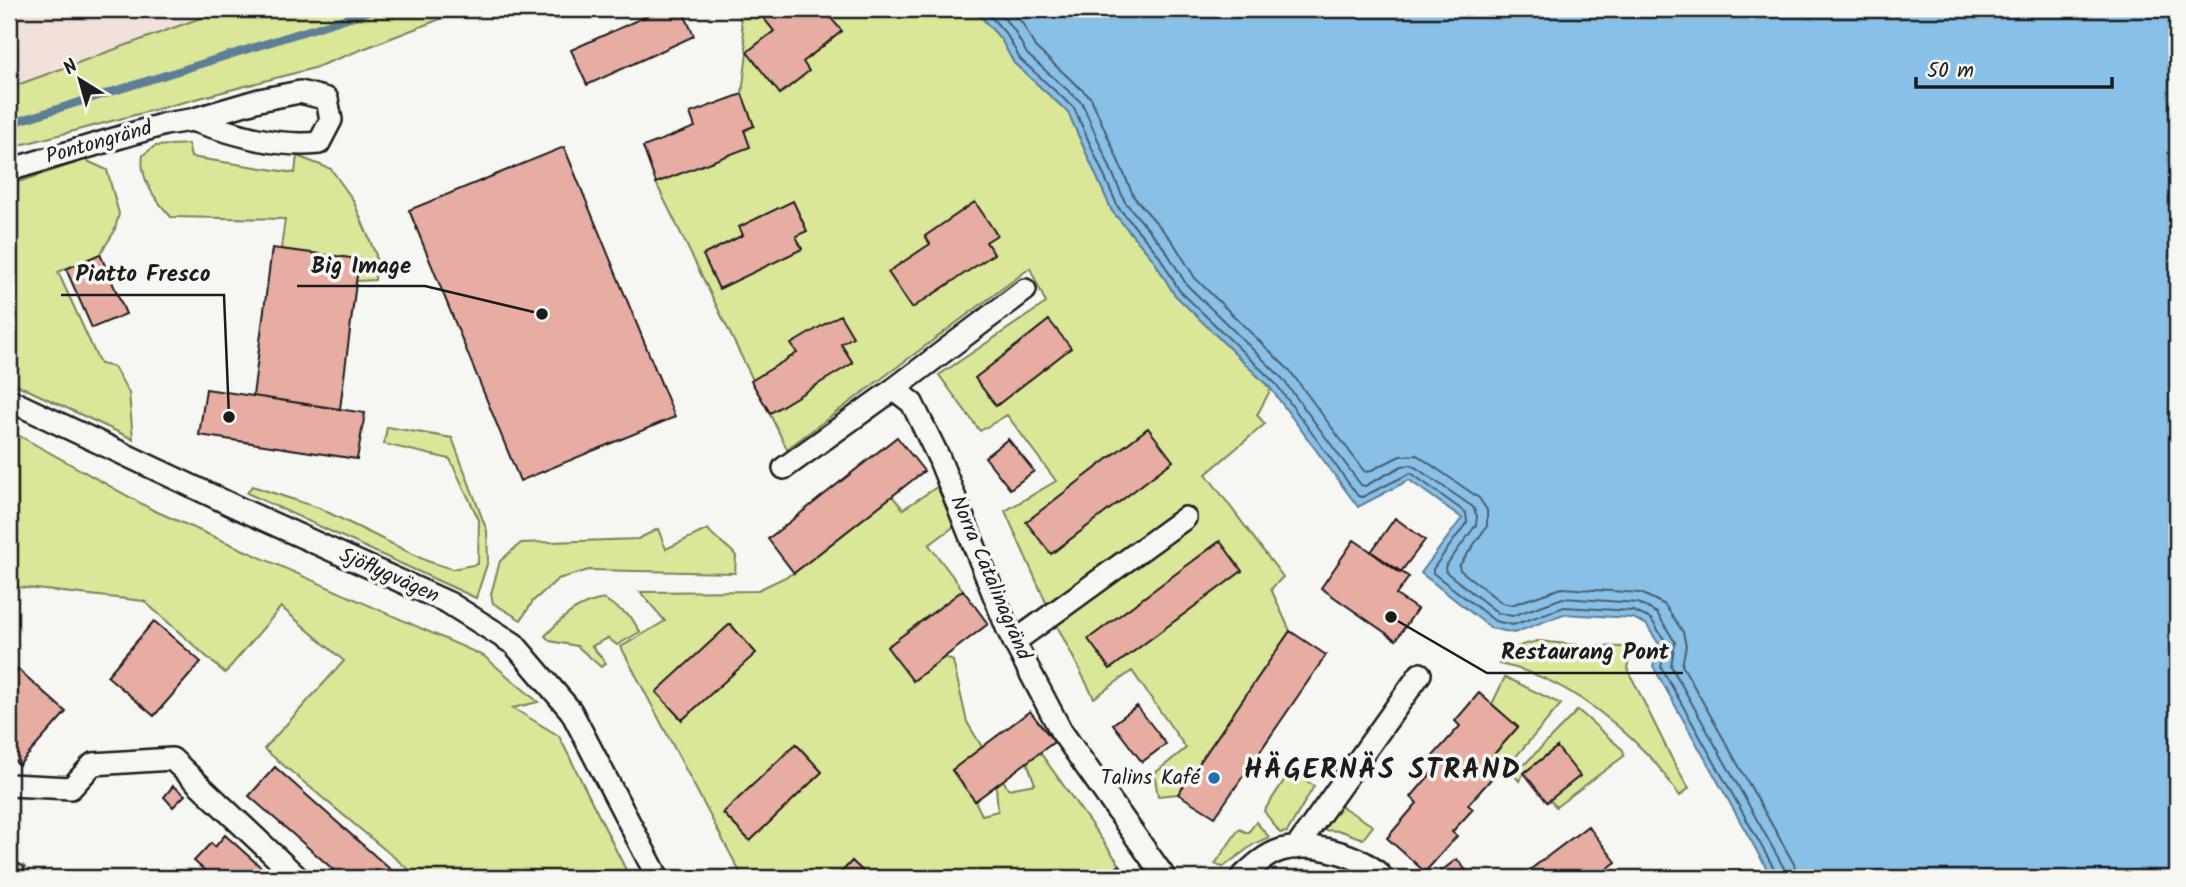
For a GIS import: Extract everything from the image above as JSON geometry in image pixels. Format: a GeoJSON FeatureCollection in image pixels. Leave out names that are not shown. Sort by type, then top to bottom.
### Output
{"type":"FeatureCollection","features":[{"type":"Feature","properties":{"kind":"street","name":"Pontongränd"},"geometry":{"type":"LineString","coordinates":[[9,170],[165,124],[191,120],[259,100],[300,92],[327,99],[331,120],[318,144],[295,146],[232,133],[191,120]]}},
{"type":"Feature","properties":{"kind":"street"},"geometry":{"type":"LineString","coordinates":[[784,468],[1025,290]]}},
{"type":"Feature","properties":{"kind":"street","name":"Norra Catalinagränd"},"geometry":{"type":"LineString","coordinates":[[894,389],[912,403],[934,447],[1014,642],[1061,730],[1165,878]]}},
{"type":"Feature","properties":{"kind":"street","name":"Sjöflygvägen"},"geometry":{"type":"LineString","coordinates":[[9,400],[449,603],[514,644],[570,711],[658,878]]}},
{"type":"Feature","properties":{"kind":"street"},"geometry":{"type":"LineString","coordinates":[[1014,642],[1185,518]]}},
{"type":"Feature","properties":{"kind":"street"},"geometry":{"type":"LineString","coordinates":[[1296,848],[1420,674]]}},
{"type":"Feature","properties":{"kind":"street"},"geometry":{"type":"LineString","coordinates":[[9,785],[71,788],[93,764],[172,759],[298,878]]}},
{"type":"Feature","properties":{"kind":"street"},"geometry":{"type":"LineString","coordinates":[[1241,878],[1258,862],[1280,850],[1296,848],[1333,851],[1358,859],[1383,878]]}},
{"type":"Feature","properties":{"kind":"shaded area"},"geometry":{"type":"Polygon","coordinates":[[[9,9],[225,9],[9,88],[9,9]]]}},
{"type":"Feature","properties":{"kind":"green space"},"geometry":{"type":"Polygon","coordinates":[[[225,9],[466,9],[314,68],[9,148],[9,88],[225,9]]]}},
{"type":"Feature","properties":{"kind":"green space"},"geometry":{"type":"Polygon","coordinates":[[[738,9],[974,9],[1001,39],[1014,63],[1068,112],[1112,211],[1153,259],[1174,294],[1271,389],[1257,415],[1265,424],[1206,474],[1283,577],[1271,589],[1290,631],[1178,794],[1158,796],[1154,774],[1186,748],[1132,671],[1094,698],[1053,618],[1005,511],[1056,481],[1007,415],[980,431],[939,375],[1046,303],[1030,268],[787,449],[656,183],[754,126],[742,94],[747,52],[738,9]]]}},
{"type":"Feature","properties":{"kind":"green space"},"geometry":{"type":"Polygon","coordinates":[[[188,144],[191,157],[295,173],[297,156],[331,169],[353,200],[376,255],[375,280],[356,281],[358,259],[281,249],[285,219],[171,217],[154,196],[146,180],[143,155],[155,146],[188,144]]]}},
{"type":"Feature","properties":{"kind":"green space"},"geometry":{"type":"Polygon","coordinates":[[[85,160],[107,170],[119,214],[114,232],[100,254],[58,272],[100,364],[114,367],[129,393],[133,439],[9,381],[9,185],[85,160]]]}},
{"type":"Feature","properties":{"kind":"green space"},"geometry":{"type":"Polygon","coordinates":[[[387,427],[452,438],[487,531],[488,561],[476,598],[247,493],[252,486],[319,508],[427,561],[452,569],[478,564],[479,520],[450,459],[384,444],[387,427]]]}},
{"type":"Feature","properties":{"kind":"green space"},"geometry":{"type":"Polygon","coordinates":[[[9,430],[153,510],[484,656],[538,702],[513,708],[559,736],[630,878],[419,878],[264,749],[344,661],[281,607],[225,673],[144,601],[9,586],[9,430]]]}},
{"type":"Feature","properties":{"kind":"green space"},"geometry":{"type":"Polygon","coordinates":[[[937,487],[956,525],[929,545],[963,590],[913,681],[945,657],[953,661],[967,722],[982,747],[952,771],[975,801],[982,815],[998,811],[996,786],[1003,780],[1008,789],[1035,784],[1027,762],[1039,751],[1120,865],[1102,878],[870,878],[852,861],[836,878],[743,878],[621,647],[665,621],[640,592],[756,591],[794,573],[892,496],[903,509],[937,487]],[[796,744],[723,813],[750,841],[822,772],[796,744]]]}},
{"type":"Feature","properties":{"kind":"green space"},"geometry":{"type":"Polygon","coordinates":[[[658,529],[666,549],[708,529],[736,556],[735,573],[589,570],[558,579],[533,601],[521,620],[493,603],[491,594],[500,561],[521,543],[638,539],[658,529]]]}},
{"type":"Feature","properties":{"kind":"green space"},"geometry":{"type":"Polygon","coordinates":[[[604,599],[631,617],[640,632],[617,645],[608,638],[592,646],[606,663],[601,667],[577,646],[550,641],[545,636],[571,612],[604,599]]]}},
{"type":"Feature","properties":{"kind":"green space"},"geometry":{"type":"Polygon","coordinates":[[[1538,641],[1627,647],[1630,656],[1627,668],[1689,788],[1680,796],[1658,766],[1634,741],[1581,699],[1541,677],[1499,664],[1510,650],[1538,641]]]}},
{"type":"Feature","properties":{"kind":"green space"},"geometry":{"type":"Polygon","coordinates":[[[1505,677],[1561,704],[1501,774],[1495,775],[1498,770],[1488,761],[1518,727],[1492,704],[1505,677]]]}},
{"type":"Feature","properties":{"kind":"green space"},"geometry":{"type":"Polygon","coordinates":[[[1578,710],[1623,750],[1624,756],[1556,807],[1550,800],[1557,747],[1524,773],[1519,781],[1514,775],[1578,710]]]}},
{"type":"Feature","properties":{"kind":"green space"},"geometry":{"type":"Polygon","coordinates":[[[1291,770],[1314,786],[1287,832],[1280,833],[1264,811],[1291,770]]]}},
{"type":"Feature","properties":{"kind":"green space"},"geometry":{"type":"Polygon","coordinates":[[[1336,803],[1373,826],[1363,839],[1341,831],[1321,830],[1336,803]]]}},
{"type":"Feature","properties":{"kind":"green space"},"geometry":{"type":"Polygon","coordinates":[[[1256,822],[1269,837],[1254,844],[1223,867],[1215,864],[1239,829],[1248,833],[1256,822]]]}},
{"type":"Feature","properties":{"kind":"water"},"geometry":{"type":"Polygon","coordinates":[[[974,9],[2177,9],[2177,878],[1772,878],[1653,666],[1660,646],[1646,624],[1633,618],[1564,614],[1514,633],[1491,628],[1421,573],[1462,518],[1409,480],[1358,507],[1271,389],[1174,294],[1153,259],[1112,211],[1068,112],[1014,63],[1001,39],[974,9]]]}},
{"type":"Feature","properties":{"kind":"building"},"geometry":{"type":"Polygon","coordinates":[[[553,9],[583,9],[557,19],[553,9]]]}},
{"type":"Feature","properties":{"kind":"building"},"geometry":{"type":"Polygon","coordinates":[[[662,9],[682,9],[694,36],[587,85],[571,50],[662,9]]]}},
{"type":"Feature","properties":{"kind":"building"},"geometry":{"type":"Polygon","coordinates":[[[769,9],[841,9],[830,17],[842,31],[803,62],[809,71],[780,94],[747,52],[774,31],[761,15],[769,9]]]}},
{"type":"Feature","properties":{"kind":"building"},"geometry":{"type":"Polygon","coordinates":[[[742,94],[754,126],[744,130],[750,147],[656,183],[643,147],[695,127],[690,113],[742,94]]]}},
{"type":"Feature","properties":{"kind":"building"},"geometry":{"type":"Polygon","coordinates":[[[564,147],[675,417],[520,481],[409,210],[564,147]]]}},
{"type":"Feature","properties":{"kind":"building"},"geometry":{"type":"Polygon","coordinates":[[[793,201],[807,231],[796,236],[802,249],[719,289],[703,255],[743,235],[739,227],[793,201]]]}},
{"type":"Feature","properties":{"kind":"building"},"geometry":{"type":"Polygon","coordinates":[[[975,202],[997,235],[986,242],[994,254],[912,308],[888,272],[930,244],[925,236],[975,202]]]}},
{"type":"Feature","properties":{"kind":"building"},"geometry":{"type":"Polygon","coordinates":[[[272,248],[359,259],[340,409],[253,396],[272,248]]]}},
{"type":"Feature","properties":{"kind":"building"},"geometry":{"type":"Polygon","coordinates":[[[100,254],[126,314],[92,328],[66,269],[100,254]]]}},
{"type":"Feature","properties":{"kind":"building"},"geometry":{"type":"Polygon","coordinates":[[[840,315],[853,337],[841,344],[853,363],[770,413],[751,381],[797,353],[791,344],[840,315]]]}},
{"type":"Feature","properties":{"kind":"building"},"geometry":{"type":"Polygon","coordinates":[[[1049,320],[1071,348],[996,406],[975,378],[1049,320]]]}},
{"type":"Feature","properties":{"kind":"building"},"geometry":{"type":"Polygon","coordinates":[[[206,389],[365,413],[357,459],[199,435],[206,389]]]}},
{"type":"Feature","properties":{"kind":"building"},"geometry":{"type":"Polygon","coordinates":[[[1148,428],[1173,461],[1051,554],[1026,522],[1148,428]]]}},
{"type":"Feature","properties":{"kind":"building"},"geometry":{"type":"Polygon","coordinates":[[[897,437],[924,471],[794,573],[768,539],[897,437]]]}},
{"type":"Feature","properties":{"kind":"building"},"geometry":{"type":"Polygon","coordinates":[[[1008,439],[1034,471],[1010,489],[985,457],[1008,439]]]}},
{"type":"Feature","properties":{"kind":"building"},"geometry":{"type":"Polygon","coordinates":[[[1395,518],[1425,540],[1400,573],[1371,552],[1395,518]]]}},
{"type":"Feature","properties":{"kind":"building"},"geometry":{"type":"Polygon","coordinates":[[[1354,540],[1409,577],[1396,595],[1417,609],[1396,640],[1321,588],[1354,540]]]}},
{"type":"Feature","properties":{"kind":"building"},"geometry":{"type":"Polygon","coordinates":[[[1220,541],[1242,571],[1110,669],[1088,639],[1220,541]]]}},
{"type":"Feature","properties":{"kind":"building"},"geometry":{"type":"Polygon","coordinates":[[[963,590],[988,624],[913,681],[887,647],[963,590]]]}},
{"type":"Feature","properties":{"kind":"building"},"geometry":{"type":"Polygon","coordinates":[[[154,621],[201,662],[154,716],[107,676],[154,621]]]}},
{"type":"Feature","properties":{"kind":"building"},"geometry":{"type":"Polygon","coordinates":[[[730,624],[756,653],[682,720],[656,692],[730,624]]]}},
{"type":"Feature","properties":{"kind":"building"},"geometry":{"type":"Polygon","coordinates":[[[1290,631],[1326,655],[1215,817],[1178,794],[1290,631]]]}},
{"type":"Feature","properties":{"kind":"building"},"geometry":{"type":"Polygon","coordinates":[[[18,669],[66,712],[19,765],[9,756],[9,679],[18,669]]]}},
{"type":"Feature","properties":{"kind":"building"},"geometry":{"type":"Polygon","coordinates":[[[1479,693],[1518,727],[1488,761],[1499,770],[1468,805],[1473,809],[1452,832],[1457,836],[1425,872],[1387,838],[1417,803],[1411,797],[1440,763],[1433,756],[1460,726],[1455,721],[1479,693]]]}},
{"type":"Feature","properties":{"kind":"building"},"geometry":{"type":"Polygon","coordinates":[[[1137,706],[1166,744],[1142,762],[1113,724],[1137,706]]]}},
{"type":"Feature","properties":{"kind":"building"},"geometry":{"type":"Polygon","coordinates":[[[1030,711],[1054,742],[975,801],[952,770],[1030,711]]]}},
{"type":"Feature","properties":{"kind":"building"},"geometry":{"type":"Polygon","coordinates":[[[796,744],[822,772],[750,841],[723,813],[796,744]]]}},
{"type":"Feature","properties":{"kind":"building"},"geometry":{"type":"Polygon","coordinates":[[[1557,747],[1580,776],[1547,802],[1524,773],[1557,747]]]}},
{"type":"Feature","properties":{"kind":"building"},"geometry":{"type":"Polygon","coordinates":[[[275,767],[400,878],[343,878],[249,796],[275,767]]]}},
{"type":"Feature","properties":{"kind":"building"},"geometry":{"type":"Polygon","coordinates":[[[173,786],[185,795],[173,807],[164,797],[173,786]]]}},
{"type":"Feature","properties":{"kind":"building"},"geometry":{"type":"Polygon","coordinates":[[[1588,826],[1616,862],[1595,878],[1519,878],[1588,826]]]}},
{"type":"Feature","properties":{"kind":"building"},"geometry":{"type":"Polygon","coordinates":[[[225,835],[273,878],[213,878],[194,861],[211,843],[215,847],[225,835]]]}},
{"type":"Feature","properties":{"kind":"building"},"geometry":{"type":"Polygon","coordinates":[[[9,859],[25,867],[20,878],[9,878],[9,859]]]}},
{"type":"Feature","properties":{"kind":"building"},"geometry":{"type":"Polygon","coordinates":[[[1457,859],[1472,878],[1432,878],[1457,859]]]}},
{"type":"Feature","properties":{"kind":"building"},"geometry":{"type":"Polygon","coordinates":[[[852,861],[870,878],[836,878],[852,861]]]}},
{"type":"Feature","properties":{"kind":"building"},"geometry":{"type":"Polygon","coordinates":[[[1120,865],[1130,878],[1102,878],[1120,865]]]}},
{"type":"Feature","properties":{"kind":"waterway"},"geometry":{"type":"LineString","coordinates":[[9,124],[376,9]]}},
{"type":"Feature","properties":{"kind":"place","name":"Big Image"},"geometry":{"type":"Point","coordinates":[542,314]}},
{"type":"Feature","properties":{"kind":"place","name":"Piatto Fresco"},"geometry":{"type":"Point","coordinates":[229,417]}},
{"type":"Feature","properties":{"kind":"place","name":"Restaurang Pont"},"geometry":{"type":"Point","coordinates":[1391,617]}},
{"type":"Feature","properties":{"kind":"place","name":"Talins Kafé"},"geometry":{"type":"Point","coordinates":[1214,778]}},
{"type":"Feature","properties":{"kind":"district","name":"HÄGERNÄS STRAND"},"geometry":{"type":"Point","coordinates":[1383,770]}}]}
